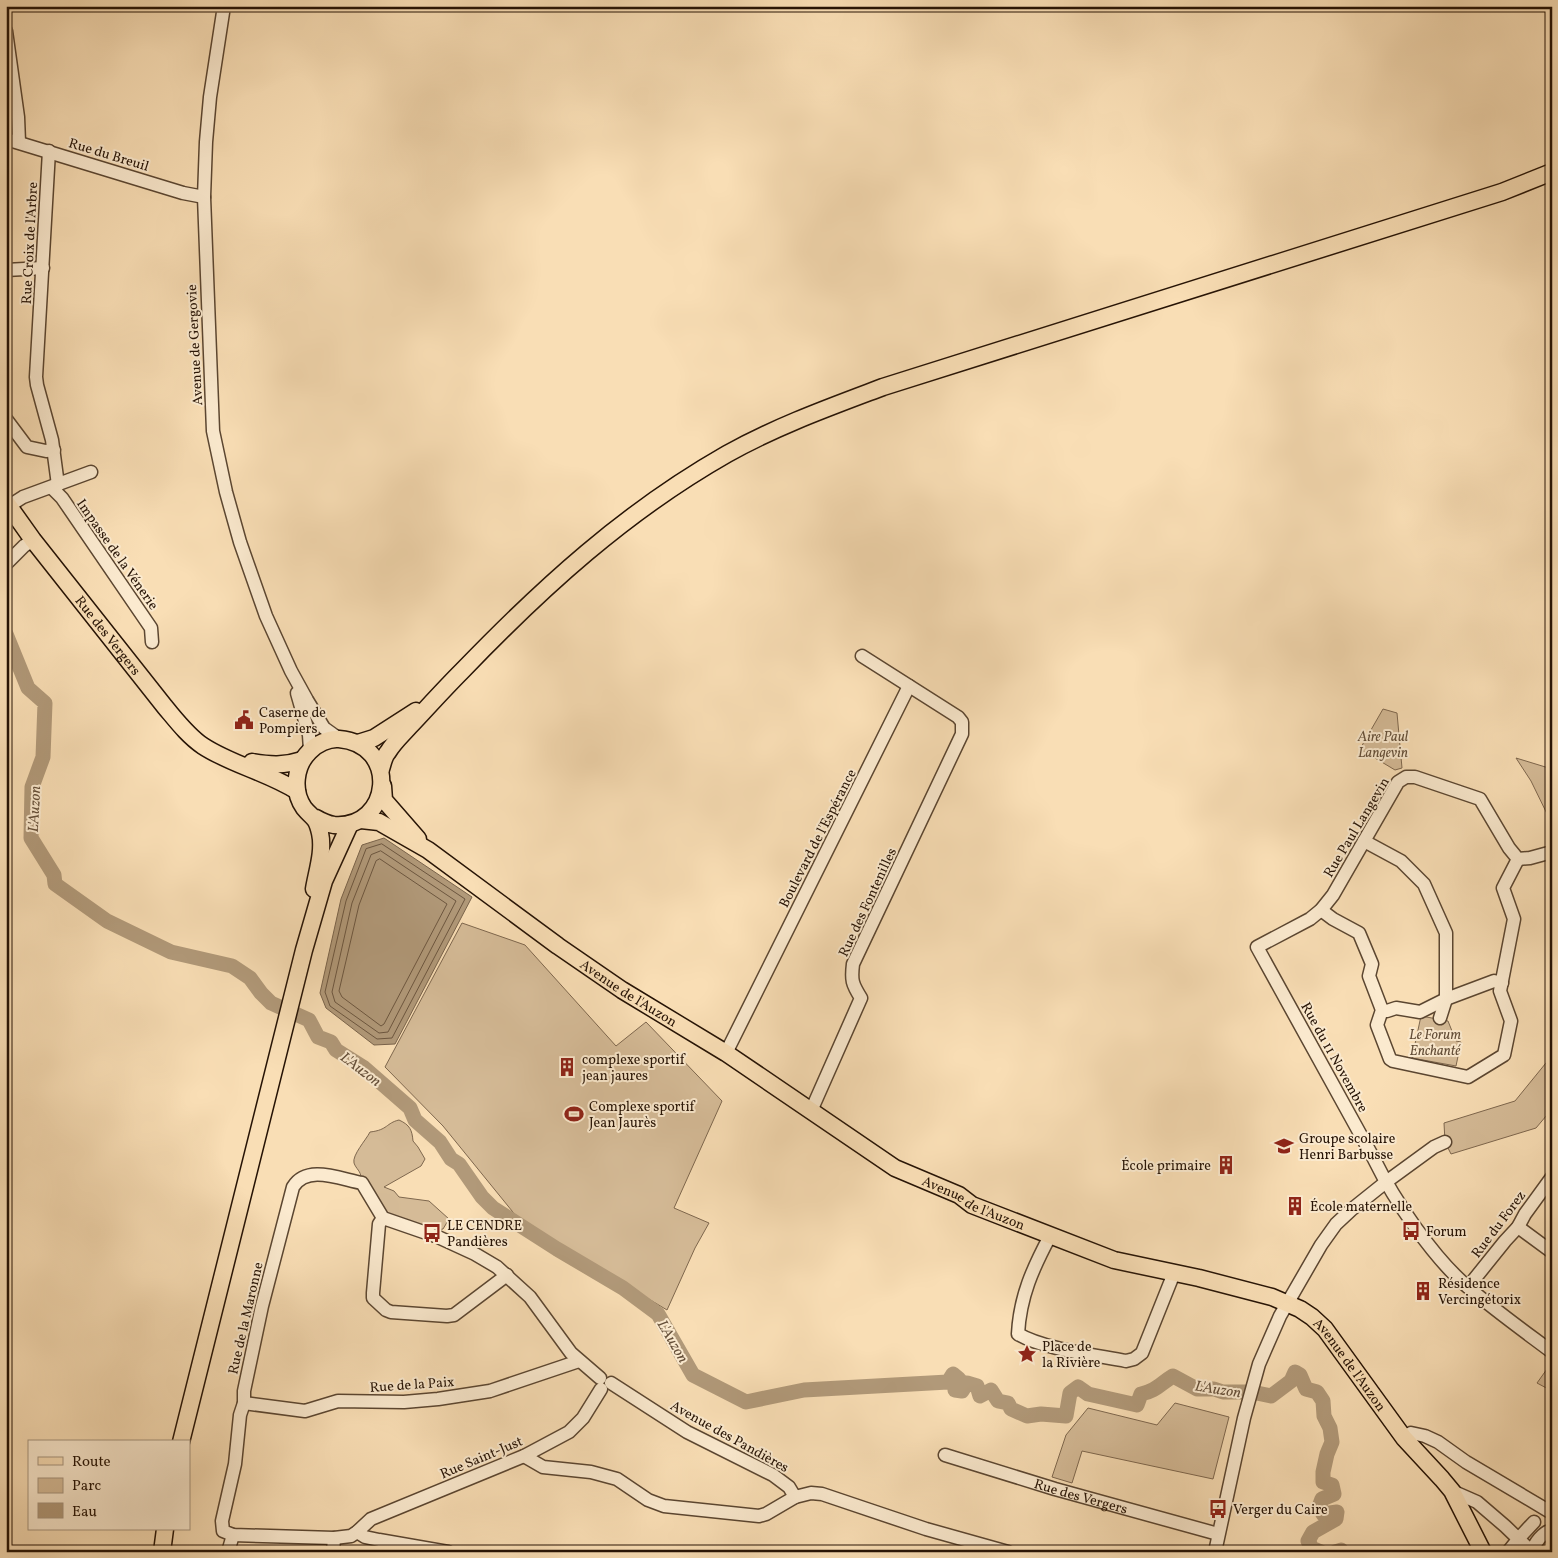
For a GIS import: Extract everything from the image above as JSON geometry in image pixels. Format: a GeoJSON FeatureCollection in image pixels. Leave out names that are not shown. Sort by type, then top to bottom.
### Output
{"type":"FeatureCollection","features":[{"type":"Feature","properties":{"kind":"main road"},"geometry":{"type":"LineString","coordinates":[[428,850],[384,800],[381,769],[387,752],[442,691],[528,604],[605,535],[712,463],[801,418],[883,387],[1502,192],[1552,172]]}},
{"type":"Feature","properties":{"kind":"main road","name":"Rue des Vergers"},"geometry":{"type":"LineString","coordinates":[[8,504],[165,707],[184,729],[202,745],[222,756]]}},
{"type":"Feature","properties":{"kind":"main road"},"geometry":{"type":"LineString","coordinates":[[358,743],[374,738],[408,717],[442,691]]}},
{"type":"Feature","properties":{"kind":"main road"},"geometry":{"type":"LineString","coordinates":[[222,756],[272,766],[288,765],[306,755],[323,742],[338,738],[358,743],[372,754],[381,769]]}},
{"type":"Feature","properties":{"kind":"main road"},"geometry":{"type":"LineString","coordinates":[[306,755],[297,775],[297,790],[304,807],[316,818],[332,825],[379,822],[428,850]]}},
{"type":"Feature","properties":{"kind":"main road"},"geometry":{"type":"LineString","coordinates":[[222,756],[297,790]]}},
{"type":"Feature","properties":{"kind":"main road"},"geometry":{"type":"LineString","coordinates":[[181,1438],[304,950],[324,881],[356,822],[375,807],[382,786]]}},
{"type":"Feature","properties":{"kind":"main road"},"geometry":{"type":"LineString","coordinates":[[304,950],[320,853],[320,834],[316,818]]}},
{"type":"Feature","properties":{"kind":"main road","name":"Avenue de l'Auzon"},"geometry":{"type":"LineString","coordinates":[[428,850],[558,946],[726,1053],[895,1168],[959,1195],[972,1205],[1114,1260],[1228,1285],[1287,1303],[1312,1317],[1325,1329],[1404,1438],[1452,1491],[1483,1552]]}},
{"type":"Feature","properties":{"kind":"main road"},"geometry":{"type":"LineString","coordinates":[[162,1552],[165,1530]]}},
{"type":"Feature","properties":{"kind":"street","name":"Avenue de Gergovie"},"geometry":{"type":"LineString","coordinates":[[224,6],[210,97],[204,197],[213,431],[226,492],[240,542],[266,616],[291,671],[324,728],[338,738]]}},
{"type":"Feature","properties":{"kind":"street"},"geometry":{"type":"LineString","coordinates":[[6,31],[18,117],[12,140]]}},
{"type":"Feature","properties":{"kind":"street","name":"Rue du Breuil"},"geometry":{"type":"LineString","coordinates":[[12,140],[204,197]]}},
{"type":"Feature","properties":{"kind":"street","name":"Rue Croix de l'Arbre"},"geometry":{"type":"LineString","coordinates":[[49,151],[37,385],[54,450],[55,486]]}},
{"type":"Feature","properties":{"kind":"street"},"geometry":{"type":"LineString","coordinates":[[6,270],[43,268]]}},
{"type":"Feature","properties":{"kind":"street"},"geometry":{"type":"LineString","coordinates":[[6,419],[27,447],[54,450]]}},
{"type":"Feature","properties":{"kind":"street"},"geometry":{"type":"LineString","coordinates":[[8,504],[92,472]]}},
{"type":"Feature","properties":{"kind":"street","name":"Impasse de la Vénerie"},"geometry":{"type":"LineString","coordinates":[[55,486],[151,628],[152,642]]}},
{"type":"Feature","properties":{"kind":"street"},"geometry":{"type":"LineString","coordinates":[[6,564],[24,546],[34,540]]}},
{"type":"Feature","properties":{"kind":"street"},"geometry":{"type":"LineString","coordinates":[[862,656],[909,686]]}},
{"type":"Feature","properties":{"kind":"street","name":"Avenue de Gergovie"},"geometry":{"type":"LineString","coordinates":[[291,671],[309,735],[306,755]]}},
{"type":"Feature","properties":{"kind":"street","name":"Rue des Fontenilles"},"geometry":{"type":"LineString","coordinates":[[811,1111],[861,998],[851,978],[853,964],[962,734],[963,728],[958,717],[909,686]]}},
{"type":"Feature","properties":{"kind":"street","name":"Boulevard de l'Espérance"},"geometry":{"type":"LineString","coordinates":[[726,1053],[909,686]]}},
{"type":"Feature","properties":{"kind":"street","name":"Rue Paul Langevin"},"geometry":{"type":"LineString","coordinates":[[1257,947],[1310,919],[1322,910],[1333,895],[1398,782],[1406,777],[1415,777],[1470,794],[1480,799],[1509,848],[1518,859]]}},
{"type":"Feature","properties":{"kind":"street"},"geometry":{"type":"LineString","coordinates":[[1364,841],[1401,861],[1424,884],[1446,933],[1446,999],[1440,1018]]}},
{"type":"Feature","properties":{"kind":"street"},"geometry":{"type":"LineString","coordinates":[[1322,910],[1333,919],[1359,933],[1372,964],[1369,976],[1382,1010],[1377,1025],[1390,1059],[1468,1077],[1504,1055],[1511,1021],[1500,991],[1514,919],[1502,888],[1518,859],[1552,852]]}},
{"type":"Feature","properties":{"kind":"street","name":"Rue du 11 Novembre"},"geometry":{"type":"LineString","coordinates":[[1257,947],[1386,1182],[1432,1247],[1468,1287],[1552,1352]]}},
{"type":"Feature","properties":{"kind":"street"},"geometry":{"type":"LineString","coordinates":[[1382,1010],[1387,1012],[1396,1008],[1420,1012],[1446,999],[1494,981],[1502,983]]}},
{"type":"Feature","properties":{"kind":"street"},"geometry":{"type":"LineString","coordinates":[[1215,1552],[1254,1381],[1267,1344],[1287,1303],[1321,1245],[1336,1224],[1386,1182],[1434,1147],[1444,1142]]}},
{"type":"Feature","properties":{"kind":"street","name":"Rue de la Maronne"},"geometry":{"type":"LineString","coordinates":[[228,1552],[228,1533],[222,1521],[235,1464],[244,1391],[262,1306],[292,1187],[301,1178],[313,1174],[362,1183],[383,1218]]}},
{"type":"Feature","properties":{"kind":"street","name":"Rue du Forez"},"geometry":{"type":"LineString","coordinates":[[1468,1287],[1518,1227],[1525,1214],[1552,1178]]}},
{"type":"Feature","properties":{"kind":"street"},"geometry":{"type":"LineString","coordinates":[[383,1218],[379,1224],[373,1294],[374,1298],[386,1310],[447,1316],[454,1315],[507,1275]]}},
{"type":"Feature","properties":{"kind":"street","name":"Avenue des Pandières"},"geometry":{"type":"LineString","coordinates":[[383,1218],[438,1237],[475,1254],[497,1267],[530,1296],[571,1353],[604,1383],[687,1432],[773,1475],[789,1487],[795,1497]]}},
{"type":"Feature","properties":{"kind":"street"},"geometry":{"type":"LineString","coordinates":[[1518,1227],[1552,1252]]}},
{"type":"Feature","properties":{"kind":"street"},"geometry":{"type":"LineString","coordinates":[[1050,1236],[1024,1294],[1019,1315],[1018,1334],[1045,1345],[1126,1361],[1134,1359],[1142,1353],[1174,1273]]}},
{"type":"Feature","properties":{"kind":"street","name":"Rue de la Paix"},"geometry":{"type":"LineString","coordinates":[[244,1403],[304,1411],[338,1401],[404,1402],[438,1399],[490,1391],[579,1361]]}},
{"type":"Feature","properties":{"kind":"street","name":"Rue Saint-Just"},"geometry":{"type":"LineString","coordinates":[[358,1532],[371,1519],[524,1456],[569,1432],[583,1418],[604,1383]]}},
{"type":"Feature","properties":{"kind":"street"},"geometry":{"type":"LineString","coordinates":[[1404,1438],[1411,1433],[1417,1433],[1430,1438],[1466,1462],[1552,1513]]}},
{"type":"Feature","properties":{"kind":"street","name":"Rue des Vergers"},"geometry":{"type":"LineString","coordinates":[[945,1455],[1055,1489],[1218,1534]]}},
{"type":"Feature","properties":{"kind":"street"},"geometry":{"type":"LineString","coordinates":[[524,1456],[543,1467],[591,1472],[617,1479],[648,1500],[664,1506],[759,1516],[795,1497],[811,1493],[822,1494],[926,1529],[1008,1552]]}},
{"type":"Feature","properties":{"kind":"street"},"geometry":{"type":"LineString","coordinates":[[1452,1491],[1477,1502],[1532,1552],[1534,1546],[1547,1532],[1552,1530]]}},
{"type":"Feature","properties":{"kind":"street"},"geometry":{"type":"LineString","coordinates":[[1508,1552],[1534,1522]]}},
{"type":"Feature","properties":{"kind":"street"},"geometry":{"type":"LineString","coordinates":[[228,1533],[334,1538],[351,1536],[358,1532],[365,1537],[448,1552]]}},
{"type":"Feature","properties":{"kind":"street"},"geometry":{"type":"LineString","coordinates":[[333,1552],[334,1538]]}},
{"type":"Feature","properties":{"kind":"green space","name":"Aire Paul Langevin"},"geometry":{"type":"Polygon","coordinates":[[[1383,709],[1397,713],[1402,768],[1395,770],[1360,749],[1383,709]]]}},
{"type":"Feature","properties":{"kind":"green space"},"geometry":{"type":"Polygon","coordinates":[[[1516,758],[1552,769],[1552,824],[1531,781],[1516,758]]]}},
{"type":"Feature","properties":{"kind":"green space","name":"Complexe sportif Jean Jaurès"},"geometry":{"type":"Polygon","coordinates":[[[462,923],[525,945],[616,1046],[646,1022],[722,1101],[674,1208],[709,1223],[695,1248],[667,1310],[521,1222],[443,1126],[385,1067],[462,923]]]}},
{"type":"Feature","properties":{"kind":"green space"},"geometry":{"type":"Polygon","coordinates":[[[1552,925],[1552,1109],[1536,1128],[1451,1154],[1445,1142],[1444,1123],[1515,1101],[1550,1058],[1552,925]]]}},
{"type":"Feature","properties":{"kind":"green space","name":"Le Forum Enchanté"},"geometry":{"type":"Polygon","coordinates":[[[1421,1016],[1448,1021],[1456,1041],[1461,1042],[1456,1066],[1412,1058],[1421,1016]]]}},
{"type":"Feature","properties":{"kind":"green space"},"geometry":{"type":"Polygon","coordinates":[[[399,1120],[410,1128],[413,1141],[425,1159],[421,1166],[384,1187],[394,1191],[399,1197],[429,1201],[449,1219],[443,1229],[432,1231],[387,1213],[361,1178],[354,1163],[357,1152],[370,1132],[380,1130],[399,1120]]]}},
{"type":"Feature","properties":{"kind":"green space"},"geometry":{"type":"Polygon","coordinates":[[[1552,1362],[1552,1391],[1537,1383],[1552,1362]]]}},
{"type":"Feature","properties":{"kind":"green space"},"geometry":{"type":"Polygon","coordinates":[[[1175,1403],[1229,1417],[1213,1479],[1082,1451],[1072,1483],[1052,1477],[1066,1435],[1088,1408],[1157,1425],[1175,1403]]]}},
{"type":"Feature","properties":{"kind":"water"},"geometry":{"type":"Polygon","coordinates":[[[384,838],[472,897],[395,1044],[374,1045],[326,1008],[320,993],[341,899],[362,845],[384,838]]]}},
{"type":"Feature","properties":{"kind":"waterway","name":"L'Auzon"},"geometry":{"type":"LineString","coordinates":[[6,634],[28,688],[45,703],[43,757],[32,787],[31,838],[54,875],[55,884],[107,921],[171,952],[232,966],[250,978],[271,1003],[309,1020],[318,1037],[331,1042],[336,1050],[363,1067],[410,1108],[415,1120],[440,1142],[451,1159],[459,1164],[482,1197],[493,1208],[623,1288],[658,1314],[693,1375],[746,1402],[804,1390],[948,1382],[953,1374],[959,1379],[955,1390],[962,1391],[967,1383],[977,1386],[980,1396],[991,1390],[998,1401],[1008,1403],[1011,1409],[1027,1416],[1041,1414],[1066,1416],[1070,1393],[1078,1387],[1088,1394],[1137,1405],[1141,1394],[1154,1389],[1173,1376],[1197,1389],[1214,1389],[1223,1392],[1252,1392],[1271,1396],[1291,1381],[1295,1372],[1300,1375],[1306,1389],[1317,1392],[1323,1401],[1324,1416],[1330,1428],[1332,1442],[1327,1454],[1323,1482],[1332,1485],[1334,1494],[1322,1499],[1319,1507],[1323,1514],[1337,1512],[1336,1519],[1313,1532],[1308,1541],[1312,1548],[1321,1552]]}},
{"type":"Feature","properties":{"kind":"waterway","name":"L'Auzon"},"geometry":{"type":"LineString","coordinates":[[1335,1552],[1341,1550],[1340,1552]]}},
{"type":"Feature","properties":{"kind":"place","name":"Caserne de Pompiers"},"geometry":{"type":"Point","coordinates":[244,720]}},
{"type":"Feature","properties":{"kind":"place","name":"complexe sportif jean jaures"},"geometry":{"type":"Point","coordinates":[567,1067]}},
{"type":"Feature","properties":{"kind":"place","name":"Complexe sportif Jean Jaurès"},"geometry":{"type":"Point","coordinates":[574,1114]}},
{"type":"Feature","properties":{"kind":"place","name":"Groupe scolaire Henri Barbusse"},"geometry":{"type":"Point","coordinates":[1284,1146]}},
{"type":"Feature","properties":{"kind":"place","name":"École primaire"},"geometry":{"type":"Point","coordinates":[1226,1165]}},
{"type":"Feature","properties":{"kind":"place","name":"École maternelle"},"geometry":{"type":"Point","coordinates":[1295,1206]}},
{"type":"Feature","properties":{"kind":"place","name":"Forum"},"geometry":{"type":"Point","coordinates":[1411,1231]}},
{"type":"Feature","properties":{"kind":"place","name":"LE CENDRE Pandières"},"geometry":{"type":"Point","coordinates":[432,1233]}},
{"type":"Feature","properties":{"kind":"place","name":"Résidence Vercingétorix"},"geometry":{"type":"Point","coordinates":[1423,1291]}},
{"type":"Feature","properties":{"kind":"place","name":"Place de la Rivière"},"geometry":{"type":"Point","coordinates":[1027,1354]}},
{"type":"Feature","properties":{"kind":"place","name":"Verger du Caire"},"geometry":{"type":"Point","coordinates":[1218,1509]}}]}
